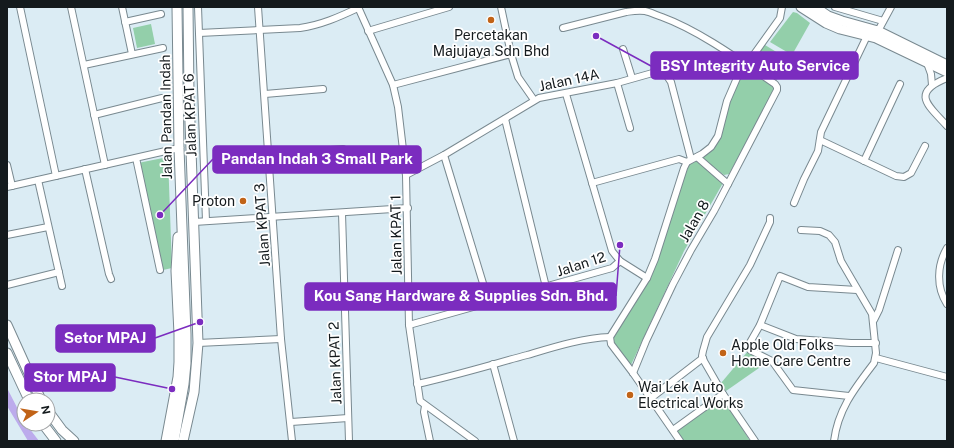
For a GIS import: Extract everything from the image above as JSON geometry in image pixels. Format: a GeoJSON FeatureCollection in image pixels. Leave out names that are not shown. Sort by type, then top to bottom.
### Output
{"type":"FeatureCollection","features":[{"type":"Feature","properties":{"kind":"main road","name":"Jalan Pandan Indah"},"geometry":{"type":"LineString","coordinates":[[166,441],[178,377],[179,334],[176,271],[178,231],[183,221],[179,148],[177,7]]}},
{"type":"Feature","properties":{"kind":"main road","name":"Jalan Pandan Indah"},"geometry":{"type":"LineString","coordinates":[[183,441],[194,392],[198,343],[189,94],[188,7]]}},
{"type":"Feature","properties":{"kind":"main road"},"geometry":{"type":"LineString","coordinates":[[801,7],[826,23],[840,29],[876,38],[947,72]]}},
{"type":"Feature","properties":{"kind":"main road"},"geometry":{"type":"LineString","coordinates":[[816,7],[828,16],[878,31],[947,65]]}},
{"type":"Feature","properties":{"kind":"main road"},"geometry":{"type":"LineString","coordinates":[[174,441],[184,384],[186,363],[183,221]]}},
{"type":"Feature","properties":{"kind":"main road"},"geometry":{"type":"LineString","coordinates":[[7,325],[37,392]]}},
{"type":"Feature","properties":{"kind":"main road"},"geometry":{"type":"LineString","coordinates":[[7,353],[25,392]]}},
{"type":"Feature","properties":{"kind":"main road"},"geometry":{"type":"LineString","coordinates":[[56,422],[72,441]]}},
{"type":"Feature","properties":{"kind":"main road"},"geometry":{"type":"LineString","coordinates":[[49,432],[56,441]]}},
{"type":"Feature","properties":{"kind":"street"},"geometry":{"type":"LineString","coordinates":[[20,7],[56,176]]}},
{"type":"Feature","properties":{"kind":"street"},"geometry":{"type":"LineString","coordinates":[[71,7],[105,165]]}},
{"type":"Feature","properties":{"kind":"street"},"geometry":{"type":"LineString","coordinates":[[122,7],[132,54]]}},
{"type":"Feature","properties":{"kind":"street","name":"Jalan KPAT 6"},"geometry":{"type":"LineString","coordinates":[[198,7],[206,221]]}},
{"type":"Feature","properties":{"kind":"street","name":"Jalan KPAT 3"},"geometry":{"type":"LineString","coordinates":[[258,7],[270,155],[282,339],[292,441]]}},
{"type":"Feature","properties":{"kind":"street"},"geometry":{"type":"LineString","coordinates":[[368,31],[449,7]]}},
{"type":"Feature","properties":{"kind":"street"},"geometry":{"type":"LineString","coordinates":[[501,7],[511,54],[520,82],[534,100]]}},
{"type":"Feature","properties":{"kind":"street"},"geometry":{"type":"LineString","coordinates":[[680,441],[651,398],[611,344],[610,338],[647,278],[655,259],[679,182],[692,159],[711,146],[718,136],[728,101],[737,78],[780,18],[782,7]]}},
{"type":"Feature","properties":{"kind":"street"},"geometry":{"type":"LineString","coordinates":[[835,7],[883,21]]}},
{"type":"Feature","properties":{"kind":"street"},"geometry":{"type":"LineString","coordinates":[[878,31],[891,7]]}},
{"type":"Feature","properties":{"kind":"street"},"geometry":{"type":"LineString","coordinates":[[199,34],[312,26],[330,21],[358,8]]}},
{"type":"Feature","properties":{"kind":"street","name":"Jalan KPAT 1"},"geometry":{"type":"LineString","coordinates":[[358,8],[393,85],[398,107],[406,175],[408,208],[409,325],[420,401],[425,406],[424,412],[430,441]]}},
{"type":"Feature","properties":{"kind":"street"},"geometry":{"type":"LineString","coordinates":[[563,28],[626,12],[636,10],[646,11],[680,24],[746,64]]}},
{"type":"Feature","properties":{"kind":"street"},"geometry":{"type":"LineString","coordinates":[[126,22],[161,14]]}},
{"type":"Feature","properties":{"kind":"street"},"geometry":{"type":"LineString","coordinates":[[794,203],[818,151],[821,132],[867,36]]}},
{"type":"Feature","properties":{"kind":"street"},"geometry":{"type":"LineString","coordinates":[[84,65],[163,48]]}},
{"type":"Feature","properties":{"kind":"street"},"geometry":{"type":"LineString","coordinates":[[623,49],[632,78]]}},
{"type":"Feature","properties":{"kind":"street"},"geometry":{"type":"LineString","coordinates":[[393,85],[511,54]]}},
{"type":"Feature","properties":{"kind":"street"},"geometry":{"type":"LineString","coordinates":[[927,63],[931,74],[932,85]]}},
{"type":"Feature","properties":{"kind":"street","name":"Jalan 8"},"geometry":{"type":"LineString","coordinates":[[633,373],[646,341],[673,284],[728,184],[777,90],[775,84],[746,64]]}},
{"type":"Feature","properties":{"kind":"street","name":"Jalan 14A"},"geometry":{"type":"LineString","coordinates":[[406,175],[505,119],[534,100],[542,97],[566,94],[617,83],[656,72],[665,73],[671,82],[692,159]]}},
{"type":"Feature","properties":{"kind":"street"},"geometry":{"type":"LineString","coordinates":[[947,78],[932,85],[926,93],[925,98],[927,104],[947,126]]}},
{"type":"Feature","properties":{"kind":"street"},"geometry":{"type":"LineString","coordinates":[[617,83],[630,128]]}},
{"type":"Feature","properties":{"kind":"street"},"geometry":{"type":"LineString","coordinates":[[864,161],[900,84]]}},
{"type":"Feature","properties":{"kind":"street"},"geometry":{"type":"LineString","coordinates":[[265,94],[323,90]]}},
{"type":"Feature","properties":{"kind":"street"},"geometry":{"type":"LineString","coordinates":[[566,94],[612,251],[620,261],[647,278]]}},
{"type":"Feature","properties":{"kind":"street"},"geometry":{"type":"LineString","coordinates":[[94,115],[162,98]]}},
{"type":"Feature","properties":{"kind":"street"},"geometry":{"type":"LineString","coordinates":[[505,119],[546,287]]}},
{"type":"Feature","properties":{"kind":"street"},"geometry":{"type":"LineString","coordinates":[[820,140],[896,176],[904,177],[911,174],[924,146]]}},
{"type":"Feature","properties":{"kind":"street"},"geometry":{"type":"LineString","coordinates":[[7,165],[9,187],[179,148]]}},
{"type":"Feature","properties":{"kind":"street"},"geometry":{"type":"LineString","coordinates":[[270,155],[343,149]]}},
{"type":"Feature","properties":{"kind":"street"},"geometry":{"type":"LineString","coordinates":[[444,154],[489,303]]}},
{"type":"Feature","properties":{"kind":"street"},"geometry":{"type":"LineString","coordinates":[[136,158],[160,270]]}},
{"type":"Feature","properties":{"kind":"street"},"geometry":{"type":"LineString","coordinates":[[592,183],[679,159],[692,159],[728,184]]}},
{"type":"Feature","properties":{"kind":"street"},"geometry":{"type":"LineString","coordinates":[[85,169],[111,279]]}},
{"type":"Feature","properties":{"kind":"street"},"geometry":{"type":"LineString","coordinates":[[38,180],[62,286]]}},
{"type":"Feature","properties":{"kind":"street"},"geometry":{"type":"LineString","coordinates":[[194,222],[408,208]]}},
{"type":"Feature","properties":{"kind":"street","name":"Jalan KPAT 2"},"geometry":{"type":"LineString","coordinates":[[342,212],[350,441]]}},
{"type":"Feature","properties":{"kind":"street"},"geometry":{"type":"LineString","coordinates":[[755,441],[723,394],[703,358],[703,351],[707,337],[750,265],[770,222],[770,218]]}},
{"type":"Feature","properties":{"kind":"street"},"geometry":{"type":"LineString","coordinates":[[7,235],[48,227]]}},
{"type":"Feature","properties":{"kind":"street"},"geometry":{"type":"LineString","coordinates":[[801,230],[820,231],[829,235],[835,242],[842,261],[870,309],[874,320],[876,358],[874,364],[849,396],[840,414],[834,441]]}},
{"type":"Feature","properties":{"kind":"street"},"geometry":{"type":"LineString","coordinates":[[947,248],[942,258],[939,278],[941,292],[947,304]]}},
{"type":"Feature","properties":{"kind":"street"},"geometry":{"type":"LineString","coordinates":[[874,320],[879,310],[898,250]]}},
{"type":"Feature","properties":{"kind":"street","name":"Jalan 12"},"geometry":{"type":"LineString","coordinates":[[409,325],[612,268],[620,261]]}},
{"type":"Feature","properties":{"kind":"street"},"geometry":{"type":"LineString","coordinates":[[7,285],[59,272]]}},
{"type":"Feature","properties":{"kind":"street"},"geometry":{"type":"LineString","coordinates":[[849,396],[793,390],[772,361],[749,348],[749,343],[760,325],[780,276],[808,287],[858,290]]}},
{"type":"Feature","properties":{"kind":"street"},"geometry":{"type":"LineString","coordinates":[[760,325],[796,339],[851,343],[876,343]]}},
{"type":"Feature","properties":{"kind":"street"},"geometry":{"type":"LineString","coordinates":[[417,384],[579,341],[592,338],[610,338]]}},
{"type":"Feature","properties":{"kind":"street"},"geometry":{"type":"LineString","coordinates":[[198,343],[282,339]]}},
{"type":"Feature","properties":{"kind":"street"},"geometry":{"type":"LineString","coordinates":[[651,398],[703,358]]}},
{"type":"Feature","properties":{"kind":"street"},"geometry":{"type":"LineString","coordinates":[[876,358],[947,377]]}},
{"type":"Feature","properties":{"kind":"street"},"geometry":{"type":"LineString","coordinates":[[493,364],[514,441]]}},
{"type":"Feature","properties":{"kind":"street"},"geometry":{"type":"LineString","coordinates":[[673,430],[723,394]]}},
{"type":"Feature","properties":{"kind":"street"},"geometry":{"type":"LineString","coordinates":[[425,406],[475,441]]}},
{"type":"Feature","properties":{"kind":"street"},"geometry":{"type":"LineString","coordinates":[[290,422],[348,418]]}},
{"type":"Feature","properties":{"kind":"green space"},"geometry":{"type":"Polygon","coordinates":[[[793,12],[797,13],[810,23],[792,55],[770,42],[793,12]]]}},
{"type":"Feature","properties":{"kind":"green space"},"geometry":{"type":"Polygon","coordinates":[[[151,24],[155,44],[137,48],[133,28],[151,24]]]}},
{"type":"Feature","properties":{"kind":"green space"},"geometry":{"type":"Polygon","coordinates":[[[765,45],[791,61],[776,81],[751,64],[765,45]]]}},
{"type":"Feature","properties":{"kind":"green space"},"geometry":{"type":"Polygon","coordinates":[[[751,70],[773,85],[773,93],[729,174],[724,175],[702,158],[715,146],[741,76],[751,70]]]}},
{"type":"Feature","properties":{"kind":"green space"},"geometry":{"type":"Polygon","coordinates":[[[168,157],[172,268],[163,270],[138,163],[168,157]]]}},
{"type":"Feature","properties":{"kind":"green space"},"geometry":{"type":"Polygon","coordinates":[[[697,161],[723,183],[684,251],[631,365],[614,343],[614,337],[651,278],[688,165],[697,161]]]}},
{"type":"Feature","properties":{"kind":"green space"},"geometry":{"type":"Polygon","coordinates":[[[748,351],[769,361],[726,391],[721,383],[748,351]]]}},
{"type":"Feature","properties":{"kind":"green space"},"geometry":{"type":"Polygon","coordinates":[[[723,397],[750,441],[682,441],[675,431],[723,397]]]}},
{"type":"Feature","properties":{"kind":"shaded area"},"geometry":{"type":"Polygon","coordinates":[[[7,388],[16,405],[16,421],[7,406],[7,388]]]}},
{"type":"Feature","properties":{"kind":"shaded area"},"geometry":{"type":"Polygon","coordinates":[[[23,432],[32,432],[39,441],[28,441],[23,432]]]}},
{"type":"Feature","properties":{"kind":"place","name":"Percetakan Majujaya Sdn Bhd"},"geometry":{"type":"Point","coordinates":[491,20]}},
{"type":"Feature","properties":{"kind":"place","name":"BSY Integrity Auto Service"},"geometry":{"type":"Point","coordinates":[596,36]}},
{"type":"Feature","properties":{"kind":"place","name":"Proton"},"geometry":{"type":"Point","coordinates":[243,201]}},
{"type":"Feature","properties":{"kind":"place","name":"Pandan Indah 3 Small Park"},"geometry":{"type":"Point","coordinates":[160,215]}},
{"type":"Feature","properties":{"kind":"place","name":"Kou Sang Hardware & Supplies Sdn. Bhd."},"geometry":{"type":"Point","coordinates":[620,245]}},
{"type":"Feature","properties":{"kind":"place","name":"Setor MPAJ"},"geometry":{"type":"Point","coordinates":[200,322]}},
{"type":"Feature","properties":{"kind":"place","name":"Apple Old Folks Home Care Centre"},"geometry":{"type":"Point","coordinates":[723,353]}},
{"type":"Feature","properties":{"kind":"place","name":"Stor MPAJ"},"geometry":{"type":"Point","coordinates":[172,389]}},
{"type":"Feature","properties":{"kind":"place","name":"Wai Lek Auto Electrical Works"},"geometry":{"type":"Point","coordinates":[630,395]}}]}
